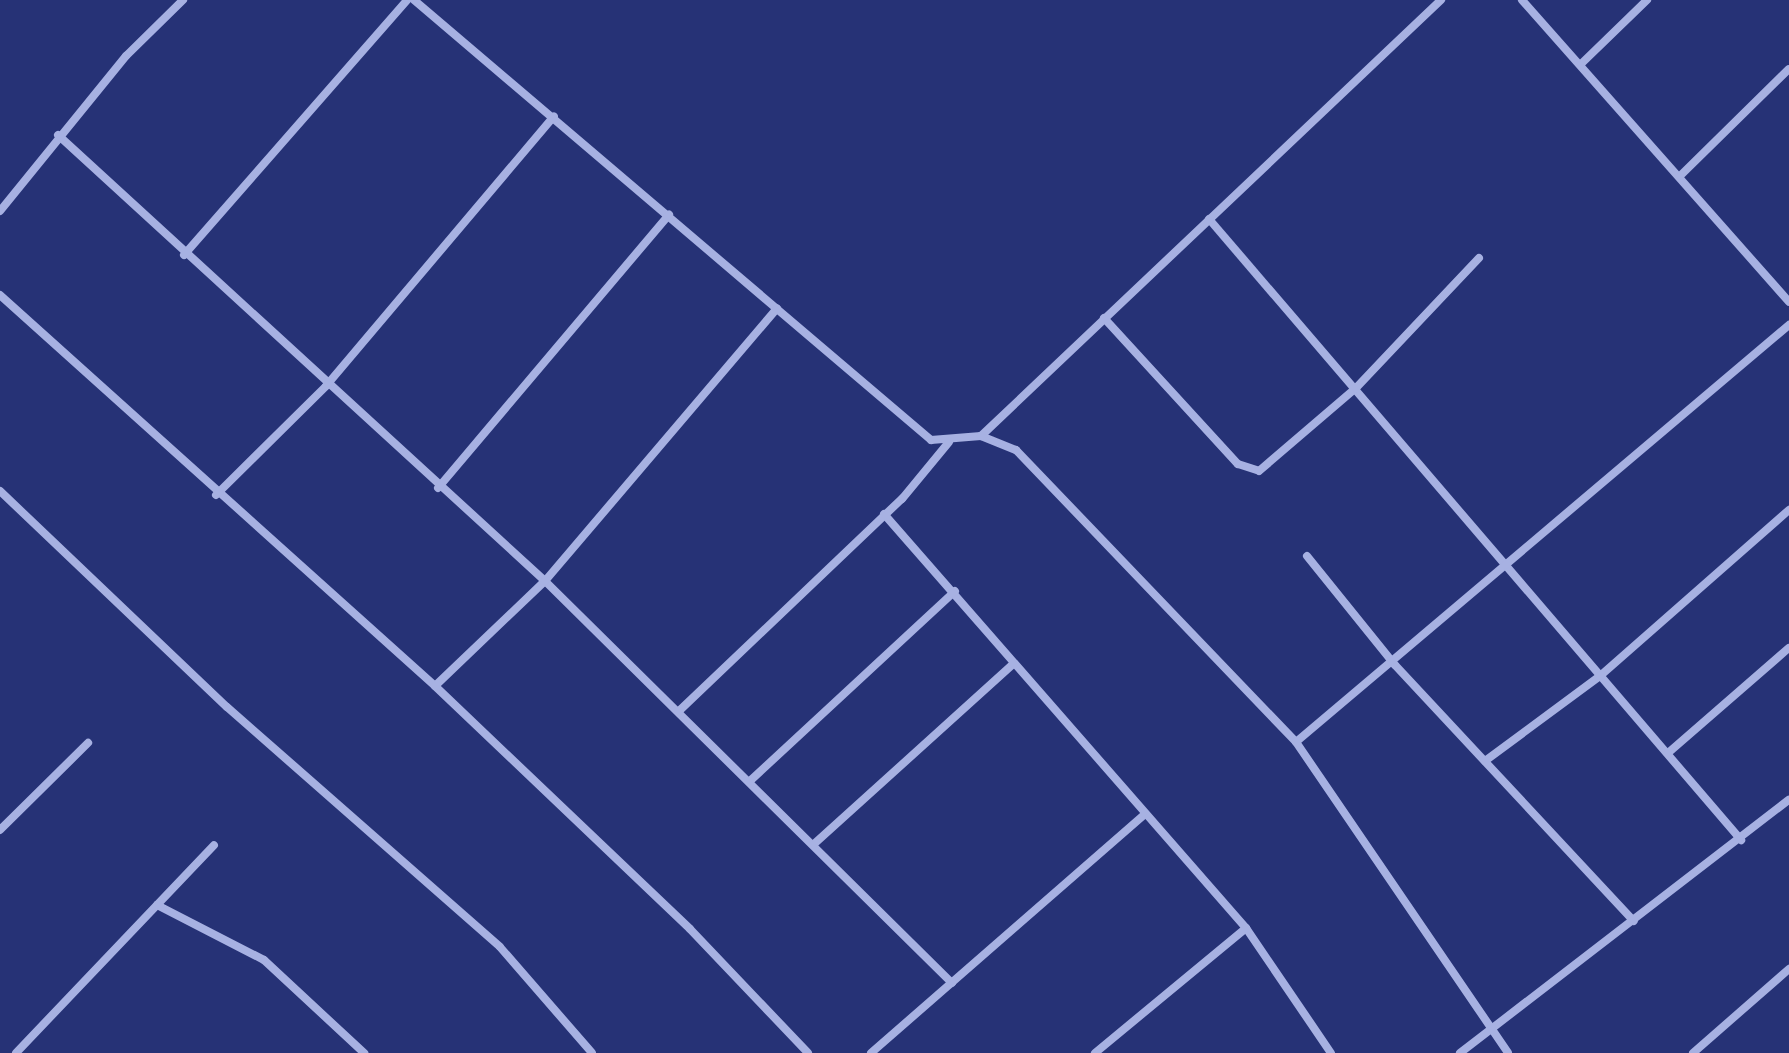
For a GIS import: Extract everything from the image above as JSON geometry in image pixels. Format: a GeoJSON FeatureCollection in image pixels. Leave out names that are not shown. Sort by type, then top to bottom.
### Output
{"type":"FeatureCollection","features":[{"type":"Feature","properties":{"kind":"street"},"geometry":{"type":"LineString","coordinates":[[0,211],[58,135],[183,0]]}},
{"type":"Feature","properties":{"kind":"street"},"geometry":{"type":"LineString","coordinates":[[184,255],[407,0]]}},
{"type":"Feature","properties":{"kind":"street"},"geometry":{"type":"LineString","coordinates":[[414,0],[931,440],[949,442],[981,436],[1016,450],[1296,742],[1508,1053]]}},
{"type":"Feature","properties":{"kind":"street"},"geometry":{"type":"LineString","coordinates":[[981,436],[1441,0]]}},
{"type":"Feature","properties":{"kind":"street"},"geometry":{"type":"LineString","coordinates":[[1522,0],[1681,175],[1789,302]]}},
{"type":"Feature","properties":{"kind":"street"},"geometry":{"type":"LineString","coordinates":[[1581,64],[1647,0]]}},
{"type":"Feature","properties":{"kind":"street"},"geometry":{"type":"LineString","coordinates":[[1681,175],[1789,69]]}},
{"type":"Feature","properties":{"kind":"street"},"geometry":{"type":"LineString","coordinates":[[216,495],[326,386],[554,116]]}},
{"type":"Feature","properties":{"kind":"street"},"geometry":{"type":"LineString","coordinates":[[58,135],[326,386],[545,581],[751,780],[952,983]]}},
{"type":"Feature","properties":{"kind":"street"},"geometry":{"type":"LineString","coordinates":[[438,488],[669,215]]}},
{"type":"Feature","properties":{"kind":"street"},"geometry":{"type":"LineString","coordinates":[[1209,219],[1741,840]]}},
{"type":"Feature","properties":{"kind":"street"},"geometry":{"type":"LineString","coordinates":[[1104,318],[1248,470],[1270,468],[1356,388],[1479,258]]}},
{"type":"Feature","properties":{"kind":"street"},"geometry":{"type":"LineString","coordinates":[[0,295],[216,495],[435,686],[690,929],[808,1053]]}},
{"type":"Feature","properties":{"kind":"street"},"geometry":{"type":"LineString","coordinates":[[435,686],[545,581],[777,308]]}},
{"type":"Feature","properties":{"kind":"street"},"geometry":{"type":"LineString","coordinates":[[1296,742],[1395,665],[1789,325]]}},
{"type":"Feature","properties":{"kind":"street"},"geometry":{"type":"LineString","coordinates":[[679,711],[884,514],[949,442]]}},
{"type":"Feature","properties":{"kind":"street"},"geometry":{"type":"LineString","coordinates":[[0,491],[227,707],[500,947],[592,1053]]}},
{"type":"Feature","properties":{"kind":"street"},"geometry":{"type":"LineString","coordinates":[[1485,761],[1600,676],[1789,510]]}},
{"type":"Feature","properties":{"kind":"street"},"geometry":{"type":"LineString","coordinates":[[884,514],[955,591],[1143,816],[1246,928],[1331,1053]]}},
{"type":"Feature","properties":{"kind":"street"},"geometry":{"type":"LineString","coordinates":[[1307,556],[1395,665],[1634,921]]}},
{"type":"Feature","properties":{"kind":"street"},"geometry":{"type":"LineString","coordinates":[[751,780],[955,591]]}},
{"type":"Feature","properties":{"kind":"street"},"geometry":{"type":"LineString","coordinates":[[1668,753],[1789,648]]}},
{"type":"Feature","properties":{"kind":"street"},"geometry":{"type":"LineString","coordinates":[[814,844],[1013,664]]}},
{"type":"Feature","properties":{"kind":"street"},"geometry":{"type":"LineString","coordinates":[[0,830],[88,743]]}},
{"type":"Feature","properties":{"kind":"street"},"geometry":{"type":"LineString","coordinates":[[1460,1053],[1741,840],[1789,800]]}},
{"type":"Feature","properties":{"kind":"street"},"geometry":{"type":"LineString","coordinates":[[871,1053],[1143,816]]}},
{"type":"Feature","properties":{"kind":"street"},"geometry":{"type":"LineString","coordinates":[[16,1053],[214,845]]}},
{"type":"Feature","properties":{"kind":"street"},"geometry":{"type":"LineString","coordinates":[[157,905],[264,960],[364,1053]]}},
{"type":"Feature","properties":{"kind":"street"},"geometry":{"type":"LineString","coordinates":[[1095,1053],[1246,928]]}},
{"type":"Feature","properties":{"kind":"street"},"geometry":{"type":"LineString","coordinates":[[1693,1053],[1789,969]]}}]}
